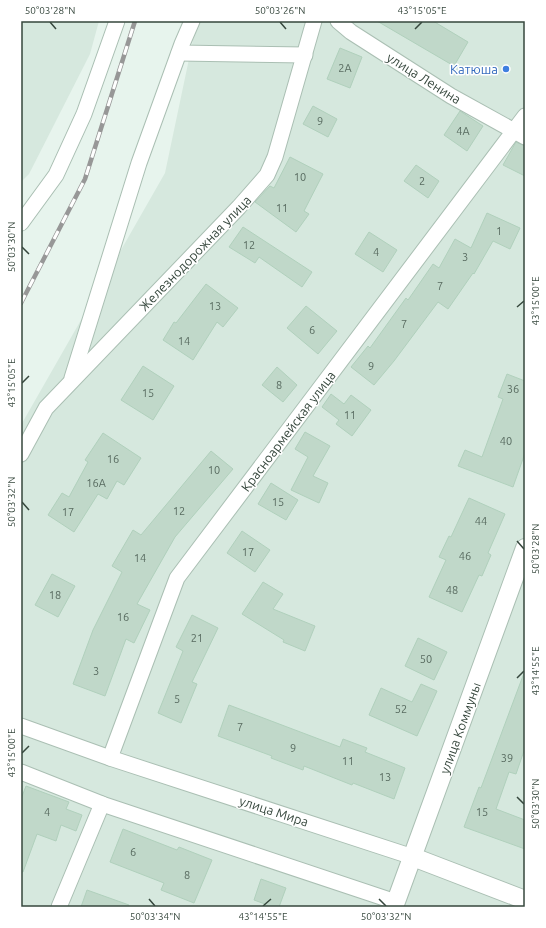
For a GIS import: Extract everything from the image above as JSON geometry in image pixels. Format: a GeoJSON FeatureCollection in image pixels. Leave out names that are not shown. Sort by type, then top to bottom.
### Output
{"type":"FeatureCollection","features":[{"type":"Feature","properties":{"kind":"street"},"geometry":{"type":"LineString","coordinates":[[21,223],[56,175],[84,114],[117,21]]}},
{"type":"Feature","properties":{"kind":"street"},"geometry":{"type":"LineString","coordinates":[[72,381],[139,163],[192,21]]}},
{"type":"Feature","properties":{"kind":"street","name":"Железнодорожная улица"},"geometry":{"type":"LineString","coordinates":[[21,454],[46,408],[239,207],[267,175],[275,158],[314,21]]}},
{"type":"Feature","properties":{"kind":"street","name":"улица Ленина"},"geometry":{"type":"LineString","coordinates":[[338,21],[351,32],[451,96],[519,134]]}},
{"type":"Feature","properties":{"kind":"street"},"geometry":{"type":"LineString","coordinates":[[179,53],[305,55]]}},
{"type":"Feature","properties":{"kind":"street"},"geometry":{"type":"LineString","coordinates":[[519,134],[525,116]]}},
{"type":"Feature","properties":{"kind":"street","name":"Красноармейская улица"},"geometry":{"type":"LineString","coordinates":[[110,758],[177,578],[519,134]]}},
{"type":"Feature","properties":{"kind":"street","name":"улица Коммуны"},"geometry":{"type":"LineString","coordinates":[[400,905],[413,857],[525,548]]}},
{"type":"Feature","properties":{"kind":"street","name":"улица Мира"},"geometry":{"type":"LineString","coordinates":[[21,726],[110,758],[413,857],[525,900]]}},
{"type":"Feature","properties":{"kind":"street"},"geometry":{"type":"LineString","coordinates":[[21,772],[102,804],[400,905]]}},
{"type":"Feature","properties":{"kind":"street"},"geometry":{"type":"LineString","coordinates":[[59,907],[102,804]]}},
{"type":"Feature","properties":{"kind":"shaded area"},"geometry":{"type":"Polygon","coordinates":[[[21,21],[99,21],[90,54],[29,174],[21,182],[21,21]]]}},
{"type":"Feature","properties":{"kind":"shaded area"},"geometry":{"type":"Polygon","coordinates":[[[197,21],[525,21],[525,907],[21,907],[21,425],[165,173],[197,21]]]}},
{"type":"Feature","properties":{"kind":"building"},"geometry":{"type":"Polygon","coordinates":[[[377,21],[433,21],[468,42],[454,66],[377,21]]]}},
{"type":"Feature","properties":{"kind":"building"},"geometry":{"type":"Polygon","coordinates":[[[340,48],[362,57],[350,88],[327,79],[340,48]]]}},
{"type":"Feature","properties":{"kind":"building"},"geometry":{"type":"Polygon","coordinates":[[[313,106],[337,119],[328,137],[303,124],[313,106]]]}},
{"type":"Feature","properties":{"kind":"building"},"geometry":{"type":"Polygon","coordinates":[[[460,111],[483,126],[467,151],[444,135],[460,111]]]}},
{"type":"Feature","properties":{"kind":"building"},"geometry":{"type":"Polygon","coordinates":[[[516,142],[525,146],[525,176],[503,165],[516,142]]]}},
{"type":"Feature","properties":{"kind":"building"},"geometry":{"type":"Polygon","coordinates":[[[290,157],[323,174],[304,211],[309,214],[296,232],[255,202],[270,186],[274,188],[290,157]]]}},
{"type":"Feature","properties":{"kind":"building"},"geometry":{"type":"Polygon","coordinates":[[[416,165],[439,181],[428,198],[404,181],[416,165]]]}},
{"type":"Feature","properties":{"kind":"building"},"geometry":{"type":"Polygon","coordinates":[[[487,213],[520,228],[510,249],[493,241],[474,274],[473,273],[448,309],[438,302],[374,385],[351,367],[368,346],[370,348],[406,298],[408,300],[433,264],[439,268],[455,239],[471,248],[487,213]]]}},
{"type":"Feature","properties":{"kind":"building"},"geometry":{"type":"Polygon","coordinates":[[[243,227],[312,272],[302,287],[259,257],[255,263],[229,247],[243,227]]]}},
{"type":"Feature","properties":{"kind":"building"},"geometry":{"type":"Polygon","coordinates":[[[369,232],[397,250],[383,272],[355,254],[369,232]]]}},
{"type":"Feature","properties":{"kind":"building"},"geometry":{"type":"Polygon","coordinates":[[[206,284],[238,308],[223,327],[217,322],[193,360],[163,340],[174,322],[176,323],[206,284]]]}},
{"type":"Feature","properties":{"kind":"building"},"geometry":{"type":"Polygon","coordinates":[[[306,306],[337,331],[318,354],[287,328],[306,306]]]}},
{"type":"Feature","properties":{"kind":"building"},"geometry":{"type":"Polygon","coordinates":[[[143,366],[174,386],[153,420],[121,400],[143,366]]]}},
{"type":"Feature","properties":{"kind":"building"},"geometry":{"type":"Polygon","coordinates":[[[277,367],[297,385],[283,402],[262,385],[277,367]]]}},
{"type":"Feature","properties":{"kind":"building"},"geometry":{"type":"Polygon","coordinates":[[[507,374],[525,381],[525,453],[513,487],[458,466],[465,450],[482,457],[503,399],[498,397],[507,374]]]}},
{"type":"Feature","properties":{"kind":"building"},"geometry":{"type":"Polygon","coordinates":[[[331,394],[344,404],[351,395],[371,410],[352,436],[336,424],[339,420],[322,407],[331,394]]]}},
{"type":"Feature","properties":{"kind":"building"},"geometry":{"type":"Polygon","coordinates":[[[305,432],[330,446],[313,476],[328,483],[319,503],[291,490],[308,457],[295,449],[305,432]]]}},
{"type":"Feature","properties":{"kind":"building"},"geometry":{"type":"Polygon","coordinates":[[[103,433],[141,458],[124,485],[117,481],[107,499],[98,494],[74,532],[48,515],[62,493],[69,497],[88,462],[85,460],[103,433]]]}},
{"type":"Feature","properties":{"kind":"building"},"geometry":{"type":"Polygon","coordinates":[[[211,451],[233,469],[175,537],[137,604],[150,610],[134,643],[126,639],[105,696],[73,684],[93,630],[122,572],[112,566],[133,530],[141,535],[211,451]]]}},
{"type":"Feature","properties":{"kind":"building"},"geometry":{"type":"Polygon","coordinates":[[[271,483],[298,500],[286,520],[258,504],[271,483]]]}},
{"type":"Feature","properties":{"kind":"building"},"geometry":{"type":"Polygon","coordinates":[[[469,498],[505,514],[488,553],[491,555],[482,576],[479,575],[462,612],[429,597],[446,560],[439,557],[449,536],[451,537],[469,498]]]}},
{"type":"Feature","properties":{"kind":"building"},"geometry":{"type":"Polygon","coordinates":[[[242,531],[270,550],[255,572],[227,553],[242,531]]]}},
{"type":"Feature","properties":{"kind":"building"},"geometry":{"type":"Polygon","coordinates":[[[52,574],[75,586],[58,617],[35,605],[52,574]]]}},
{"type":"Feature","properties":{"kind":"building"},"geometry":{"type":"Polygon","coordinates":[[[263,582],[283,594],[273,609],[315,626],[305,651],[283,642],[284,640],[242,614],[263,582]]]}},
{"type":"Feature","properties":{"kind":"building"},"geometry":{"type":"Polygon","coordinates":[[[192,615],[218,628],[192,682],[197,684],[181,723],[158,713],[183,651],[176,647],[192,615]]]}},
{"type":"Feature","properties":{"kind":"building"},"geometry":{"type":"Polygon","coordinates":[[[418,638],[447,652],[434,680],[405,666],[418,638]]]}},
{"type":"Feature","properties":{"kind":"building"},"geometry":{"type":"Polygon","coordinates":[[[524,673],[525,748],[516,774],[509,772],[496,809],[525,820],[525,849],[464,827],[479,787],[481,788],[524,673]]]}},
{"type":"Feature","properties":{"kind":"building"},"geometry":{"type":"Polygon","coordinates":[[[421,684],[437,691],[417,736],[369,715],[381,688],[412,702],[421,684]]]}},
{"type":"Feature","properties":{"kind":"building"},"geometry":{"type":"Polygon","coordinates":[[[229,705],[340,747],[343,739],[367,748],[365,752],[405,768],[394,799],[353,783],[352,785],[304,766],[303,770],[271,758],[272,756],[218,736],[229,705]]]}},
{"type":"Feature","properties":{"kind":"building"},"geometry":{"type":"Polygon","coordinates":[[[26,786],[69,802],[66,809],[82,815],[76,831],[61,825],[56,841],[37,834],[23,872],[21,872],[21,799],[26,786]]]}},
{"type":"Feature","properties":{"kind":"building"},"geometry":{"type":"Polygon","coordinates":[[[123,829],[177,850],[179,847],[212,860],[194,903],[161,890],[164,883],[110,862],[123,829]]]}},
{"type":"Feature","properties":{"kind":"building"},"geometry":{"type":"Polygon","coordinates":[[[261,879],[286,888],[279,907],[264,907],[265,904],[254,900],[261,879]]]}},
{"type":"Feature","properties":{"kind":"building"},"geometry":{"type":"Polygon","coordinates":[[[87,890],[129,905],[128,907],[81,907],[87,890]]]}},
{"type":"Feature","properties":{"kind":"railway"},"geometry":{"type":"LineString","coordinates":[[21,303],[85,179],[135,21]]}},
{"type":"Feature","properties":{"kind":"place","name":"Катюша"},"geometry":{"type":"Point","coordinates":[506,69]}}]}
